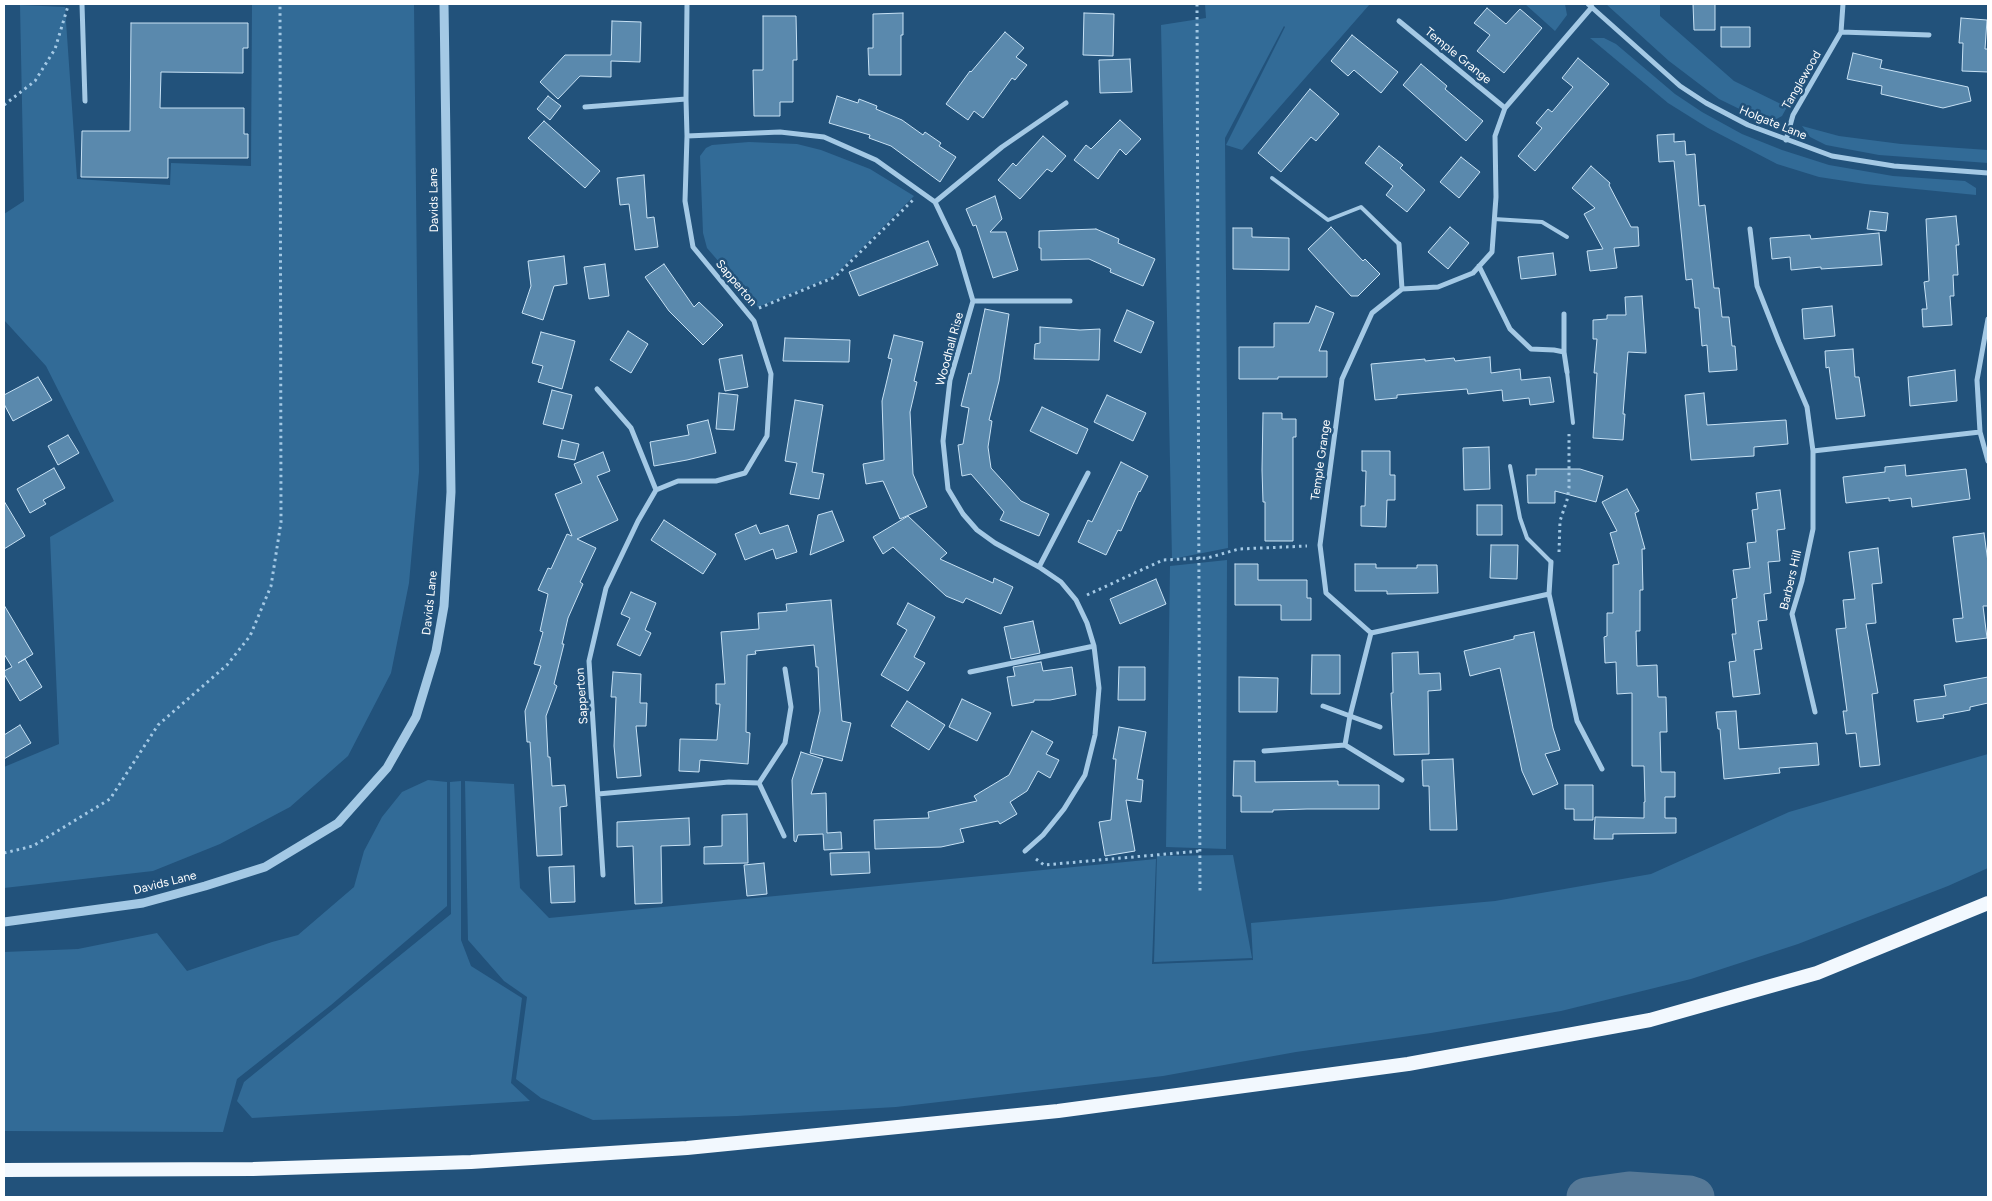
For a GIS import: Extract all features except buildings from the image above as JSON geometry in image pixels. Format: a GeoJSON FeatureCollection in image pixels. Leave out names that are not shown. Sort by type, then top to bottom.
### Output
{"type":"FeatureCollection","features":[{"type":"Feature","properties":{"kind":"highway"},"geometry":{"type":"LineString","coordinates":[[4,1170],[253,1169],[471,1162],[687,1148],[1058,1111],[1408,1064],[1641,1022],[1669,1015],[1817,973],[1988,903]]}},
{"type":"Feature","properties":{"kind":"street"},"geometry":{"type":"LineString","coordinates":[[82,4],[85,101]]}},
{"type":"Feature","properties":{"kind":"street","name":"Davids Lane"},"geometry":{"type":"LineString","coordinates":[[4,922],[143,903],[205,886],[265,866],[338,823],[386,768],[416,717],[436,651],[442,615],[451,492],[444,4]]}},
{"type":"Feature","properties":{"kind":"street","name":"Sapperton"},"geometry":{"type":"LineString","coordinates":[[603,874],[589,661],[606,588],[638,521],[656,490],[678,481],[716,481],[745,473],[767,436],[771,374],[754,321],[693,247],[685,201],[687,4]]}},
{"type":"Feature","properties":{"kind":"street","name":"Tanglewood"},"geometry":{"type":"LineString","coordinates":[[1786,140],[1792,115],[1841,32],[1843,4]]}},
{"type":"Feature","properties":{"kind":"street"},"geometry":{"type":"LineString","coordinates":[[1399,244],[1402,289],[1438,287],[1473,273],[1492,252],[1496,197],[1495,136],[1505,108],[1590,6]]}},
{"type":"Feature","properties":{"kind":"street","name":"Holgate Lane"},"geometry":{"type":"LineString","coordinates":[[1590,6],[1680,86],[1706,103],[1748,125],[1832,156],[1894,166],[1988,173]]}},
{"type":"Feature","properties":{"kind":"street","name":"Temple Grange"},"geometry":{"type":"LineString","coordinates":[[1399,21],[1505,108]]}},
{"type":"Feature","properties":{"kind":"street"},"geometry":{"type":"LineString","coordinates":[[1841,32],[1929,35]]}},
{"type":"Feature","properties":{"kind":"street"},"geometry":{"type":"LineString","coordinates":[[585,107],[686,99]]}},
{"type":"Feature","properties":{"kind":"street"},"geometry":{"type":"LineString","coordinates":[[936,202],[1002,147],[1066,103]]}},
{"type":"Feature","properties":{"kind":"street","name":"Woodhall Rise"},"geometry":{"type":"LineString","coordinates":[[687,136],[780,132],[824,137],[876,160],[936,202],[958,250],[973,301],[950,380],[943,441],[948,490],[963,514],[977,530],[995,543],[1039,567],[1061,582],[1076,600],[1087,623],[1094,646],[1099,688],[1095,735],[1085,775],[1064,810],[1043,835],[1025,851]]}},
{"type":"Feature","properties":{"kind":"street","name":"Barbers Hill"},"geometry":{"type":"LineString","coordinates":[[1750,229],[1758,286],[1779,342],[1807,407],[1813,451],[1813,529],[1802,581],[1792,614],[1815,712]]}},
{"type":"Feature","properties":{"kind":"street"},"geometry":{"type":"LineString","coordinates":[[1480,266],[1510,330],[1531,349],[1564,352]]}},
{"type":"Feature","properties":{"kind":"street","name":"Temple Grange"},"geometry":{"type":"LineString","coordinates":[[1371,633],[1326,593],[1320,545],[1342,379],[1372,313],[1402,289]]}},
{"type":"Feature","properties":{"kind":"street","name":"Woodhall Rise"},"geometry":{"type":"LineString","coordinates":[[973,301],[1070,301]]}},
{"type":"Feature","properties":{"kind":"street"},"geometry":{"type":"LineString","coordinates":[[1564,314],[1564,352],[1567,372]]}},
{"type":"Feature","properties":{"kind":"street"},"geometry":{"type":"LineString","coordinates":[[1988,319],[1977,380],[1980,432],[1988,461]]}},
{"type":"Feature","properties":{"kind":"street"},"geometry":{"type":"LineString","coordinates":[[597,390],[631,428],[656,490]]}},
{"type":"Feature","properties":{"kind":"street"},"geometry":{"type":"LineString","coordinates":[[1813,451],[1980,432]]}},
{"type":"Feature","properties":{"kind":"street"},"geometry":{"type":"LineString","coordinates":[[1039,567],[1088,473]]}},
{"type":"Feature","properties":{"kind":"street"},"geometry":{"type":"LineString","coordinates":[[1552,562],[1549,594],[1567,681],[1577,721],[1602,769]]}},
{"type":"Feature","properties":{"kind":"street"},"geometry":{"type":"LineString","coordinates":[[1345,745],[1350,716],[1371,633],[1549,594]]}},
{"type":"Feature","properties":{"kind":"street"},"geometry":{"type":"LineString","coordinates":[[970,672],[1094,646]]}},
{"type":"Feature","properties":{"kind":"street"},"geometry":{"type":"LineString","coordinates":[[759,783],[785,743],[791,707],[785,669]]}},
{"type":"Feature","properties":{"kind":"street"},"geometry":{"type":"LineString","coordinates":[[1323,706],[1380,727]]}},
{"type":"Feature","properties":{"kind":"street"},"geometry":{"type":"LineString","coordinates":[[1264,751],[1345,745],[1402,780]]}},
{"type":"Feature","properties":{"kind":"street"},"geometry":{"type":"LineString","coordinates":[[598,794],[729,782],[759,783]]}},
{"type":"Feature","properties":{"kind":"street"},"geometry":{"type":"LineString","coordinates":[[759,783],[784,836]]}},
{"type":"Feature","properties":{"kind":"lane"},"geometry":{"type":"LineString","coordinates":[[1272,178],[1328,220],[1361,207],[1399,244]]}},
{"type":"Feature","properties":{"kind":"lane"},"geometry":{"type":"LineString","coordinates":[[1494,219],[1542,222],[1567,237]]}},
{"type":"Feature","properties":{"kind":"lane"},"geometry":{"type":"LineString","coordinates":[[1567,372],[1573,423]]}},
{"type":"Feature","properties":{"kind":"lane"},"geometry":{"type":"LineString","coordinates":[[1510,466],[1520,518],[1527,538],[1552,562]]}},
{"type":"Feature","properties":{"kind":"path"},"geometry":{"type":"LineString","coordinates":[[4,105],[35,81],[55,49],[69,4]]}},
{"type":"Feature","properties":{"kind":"path"},"geometry":{"type":"LineString","coordinates":[[4,854],[33,846],[110,799],[158,725],[227,665],[250,636],[271,586],[281,522],[280,4]]}},
{"type":"Feature","properties":{"kind":"path"},"geometry":{"type":"LineString","coordinates":[[1197,4],[1197,559],[1200,892]]}},
{"type":"Feature","properties":{"kind":"path"},"geometry":{"type":"LineString","coordinates":[[747,312],[835,277],[922,191]]}},
{"type":"Feature","properties":{"kind":"path"},"geometry":{"type":"LineString","coordinates":[[1552,562],[1559,552],[1560,521],[1569,488],[1569,428],[1573,423]]}},
{"type":"Feature","properties":{"kind":"path"},"geometry":{"type":"LineString","coordinates":[[1076,600],[1163,560],[1207,558],[1239,549],[1320,545]]}},
{"type":"Feature","properties":{"kind":"path"},"geometry":{"type":"LineString","coordinates":[[1025,851],[1044,865],[1200,851]]}},
{"type":"Feature","properties":{"kind":"shaded area"},"geometry":{"type":"Polygon","coordinates":[[[252,4],[414,4],[419,472],[409,583],[391,673],[348,756],[290,807],[220,844],[153,871],[4,888],[4,767],[59,744],[50,537],[114,501],[46,366],[4,320],[4,214],[24,201],[20,5],[65,7],[77,179],[170,185],[171,163],[251,166],[252,4]]]}},
{"type":"Feature","properties":{"kind":"shaded area"},"geometry":{"type":"Polygon","coordinates":[[[1205,4],[1370,4],[1242,150],[1226,145],[1284,26],[1225,138],[1228,548],[1172,559],[1161,25],[1206,18],[1205,4]]]}},
{"type":"Feature","properties":{"kind":"shaded area"},"geometry":{"type":"Polygon","coordinates":[[[1525,4],[1565,4],[1567,15],[1555,31],[1525,4]]]}},
{"type":"Feature","properties":{"kind":"shaded area"},"geometry":{"type":"Polygon","coordinates":[[[1606,4],[1660,4],[1660,16],[1734,81],[1787,107],[1782,116],[1771,122],[1764,121],[1719,99],[1669,61],[1606,4]]]}},
{"type":"Feature","properties":{"kind":"shaded area"},"geometry":{"type":"Polygon","coordinates":[[[1590,38],[1604,38],[1616,44],[1675,94],[1702,112],[1742,134],[1782,150],[1829,165],[1893,176],[1965,181],[1976,188],[1976,195],[1865,184],[1819,177],[1777,164],[1708,128],[1668,103],[1590,38]]]}},
{"type":"Feature","properties":{"kind":"shaded area"},"geometry":{"type":"Polygon","coordinates":[[[1802,126],[1839,136],[1901,144],[1988,150],[1988,163],[1879,155],[1826,145],[1810,137],[1802,126]]]}},
{"type":"Feature","properties":{"kind":"shaded area"},"geometry":{"type":"Polygon","coordinates":[[[749,142],[797,144],[821,150],[870,169],[914,196],[834,276],[758,307],[707,248],[703,233],[700,156],[706,148],[712,145],[749,142]]]}},
{"type":"Feature","properties":{"kind":"shaded area"},"geometry":{"type":"Polygon","coordinates":[[[1227,560],[1226,849],[1166,847],[1170,566],[1227,560]]]}},
{"type":"Feature","properties":{"kind":"shaded area"},"geometry":{"type":"Polygon","coordinates":[[[1988,754],[1988,868],[1948,886],[1798,944],[1691,979],[1561,1011],[1431,1033],[1296,1052],[1163,1076],[896,1107],[737,1116],[593,1120],[541,1098],[516,1079],[527,997],[504,981],[468,940],[465,781],[514,784],[520,888],[549,918],[1156,859],[1152,964],[1253,960],[1251,923],[1495,901],[1651,874],[1789,812],[1988,754]]]}},
{"type":"Feature","properties":{"kind":"shaded area"},"geometry":{"type":"Polygon","coordinates":[[[428,780],[447,782],[447,906],[331,1005],[237,1079],[223,1132],[4,1131],[4,952],[78,949],[157,933],[187,971],[298,935],[354,887],[364,851],[382,817],[402,792],[428,780]]]}},
{"type":"Feature","properties":{"kind":"shaded area"},"geometry":{"type":"Polygon","coordinates":[[[461,781],[461,940],[471,966],[522,998],[511,1083],[530,1101],[252,1118],[237,1101],[244,1082],[451,914],[450,782],[461,781]]]}},
{"type":"Feature","properties":{"kind":"shaded area"},"geometry":{"type":"Polygon","coordinates":[[[1233,855],[1252,958],[1154,962],[1157,856],[1233,855]]]}},
{"type":"Feature","properties":{"kind":"waterway"},"geometry":{"type":"LineString","coordinates":[[1586,1197],[1629,1191],[1695,1197]]}}]}
